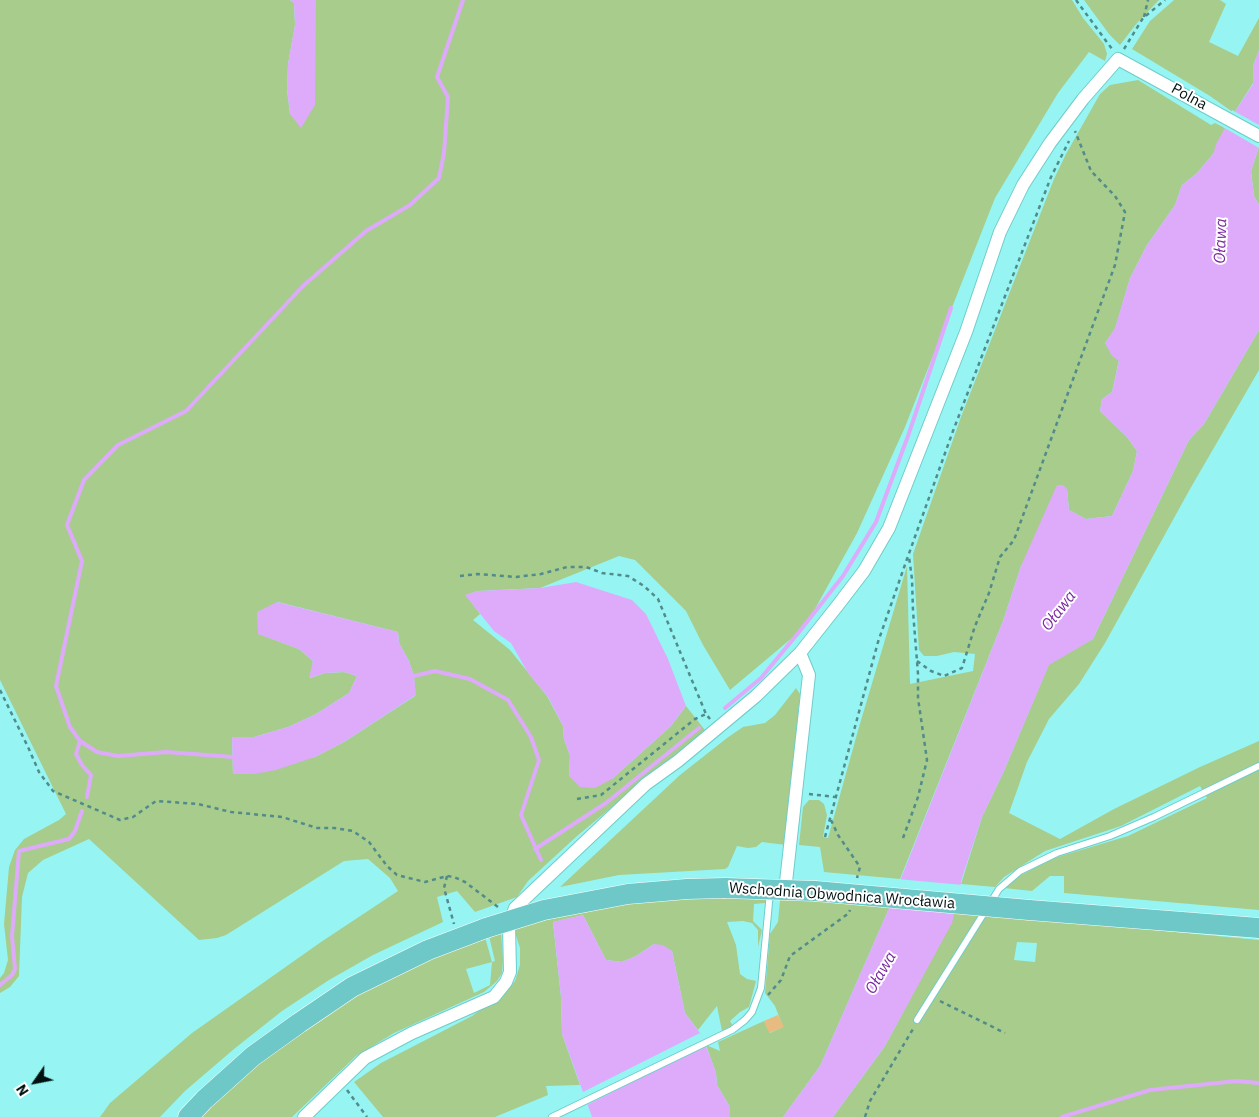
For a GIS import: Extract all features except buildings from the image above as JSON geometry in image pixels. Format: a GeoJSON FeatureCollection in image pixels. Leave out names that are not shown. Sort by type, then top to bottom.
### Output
{"type":"FeatureCollection","features":[{"type":"Feature","properties":{"kind":"main road","name":"Wschodnia Obwodnica Wrocławia"},"geometry":{"type":"LineString","coordinates":[[188,1117],[253,1056],[352,987],[428,950],[486,928],[530,913],[608,897],[662,890],[725,888],[815,891],[1259,928]]}},
{"type":"Feature","properties":{"kind":"street","name":"Polna"},"geometry":{"type":"LineString","coordinates":[[1118,59],[1259,136]]}},
{"type":"Feature","properties":{"kind":"street"},"geometry":{"type":"LineString","coordinates":[[304,1117],[365,1058],[412,1033],[494,997],[506,982],[510,972],[508,935],[511,917],[515,908],[646,784],[678,761],[756,696],[800,653],[864,571],[889,528],[966,332],[1000,232],[1023,185],[1082,99],[1118,59]]}},
{"type":"Feature","properties":{"kind":"street"},"geometry":{"type":"LineString","coordinates":[[778,890],[795,792],[809,675],[800,653]]}},
{"type":"Feature","properties":{"kind":"lane"},"geometry":{"type":"LineString","coordinates":[[918,1020],[999,889],[1020,871],[1057,853],[1110,836],[1154,817],[1259,766]]}},
{"type":"Feature","properties":{"kind":"lane"},"geometry":{"type":"LineString","coordinates":[[552,1117],[732,1030],[745,1020],[752,1012],[761,988],[778,890]]}},
{"type":"Feature","properties":{"kind":"path"},"geometry":{"type":"LineString","coordinates":[[1076,0],[1118,59],[1144,18],[1165,0]]}},
{"type":"Feature","properties":{"kind":"path"},"geometry":{"type":"LineString","coordinates":[[1144,18],[1148,0]]}},
{"type":"Feature","properties":{"kind":"path"},"geometry":{"type":"LineString","coordinates":[[826,838],[878,642],[908,556],[953,431],[1051,177],[1075,130],[1091,172],[1115,196],[1125,212],[1114,266],[1014,540],[1000,556],[962,668],[944,676],[931,671],[917,661]]}},
{"type":"Feature","properties":{"kind":"path"},"geometry":{"type":"LineString","coordinates":[[903,838],[918,797],[927,760],[918,698],[912,579],[908,556]]}},
{"type":"Feature","properties":{"kind":"path"},"geometry":{"type":"LineString","coordinates":[[460,576],[478,574],[516,577],[541,574],[567,567],[586,567],[602,573],[628,576],[644,586],[658,599],[706,714]]}},
{"type":"Feature","properties":{"kind":"path"},"geometry":{"type":"LineString","coordinates":[[0,690],[39,772],[53,791],[120,820],[133,817],[156,801],[198,804],[231,812],[282,817],[318,828],[353,831],[369,842],[387,866],[397,875],[425,882],[447,876],[465,882],[511,917]]}},
{"type":"Feature","properties":{"kind":"path"},"geometry":{"type":"LineString","coordinates":[[577,799],[601,795],[695,719]]}},
{"type":"Feature","properties":{"kind":"path"},"geometry":{"type":"LineString","coordinates":[[795,792],[836,797]]}},
{"type":"Feature","properties":{"kind":"path"},"geometry":{"type":"LineString","coordinates":[[830,818],[838,835],[860,867],[856,885]]}},
{"type":"Feature","properties":{"kind":"path"},"geometry":{"type":"LineString","coordinates":[[447,876],[444,888],[454,925]]}},
{"type":"Feature","properties":{"kind":"path"},"geometry":{"type":"LineString","coordinates":[[755,1003],[770,994],[781,980],[790,956],[849,913],[852,904]]}},
{"type":"Feature","properties":{"kind":"path"},"geometry":{"type":"LineString","coordinates":[[932,997],[1006,1033]]}},
{"type":"Feature","properties":{"kind":"path"},"geometry":{"type":"LineString","coordinates":[[865,1117],[870,1101],[918,1020]]}},
{"type":"Feature","properties":{"kind":"path"},"geometry":{"type":"LineString","coordinates":[[340,1081],[367,1117]]}},
{"type":"Feature","properties":{"kind":"green space"},"geometry":{"type":"Polygon","coordinates":[[[0,0],[290,0],[294,3],[295,25],[288,64],[287,90],[290,114],[316,0],[1072,0],[1083,18],[1104,44],[1107,54],[1105,61],[1089,52],[1058,93],[995,198],[905,427],[857,533],[805,627],[730,690],[703,645],[686,611],[635,560],[619,556],[540,588],[478,591],[466,595],[480,614],[473,620],[510,650],[547,696],[563,726],[564,739],[570,756],[569,776],[612,779],[671,726],[686,706],[705,730],[577,836],[528,881],[517,897],[475,912],[457,891],[437,897],[443,922],[373,955],[329,980],[282,1011],[185,1091],[160,1117],[100,1117],[110,1103],[192,1033],[321,942],[398,891],[390,878],[368,859],[344,861],[226,935],[199,940],[89,839],[43,860],[28,873],[22,897],[19,976],[10,987],[0,993],[0,978],[4,973],[8,960],[4,924],[9,867],[15,850],[24,839],[59,820],[66,814],[0,680],[0,0]],[[278,602],[259,634],[299,649],[313,661],[310,678],[325,673],[344,672],[357,676],[349,693],[316,714],[288,727],[254,737],[232,738],[233,774],[315,757],[344,742],[415,696],[414,676],[409,661],[399,643],[398,632],[278,602]]]}},
{"type":"Feature","properties":{"kind":"green space"},"geometry":{"type":"Polygon","coordinates":[[[1084,0],[1159,0],[1137,23],[1120,45],[1109,34],[1084,0]]]}},
{"type":"Feature","properties":{"kind":"green space"},"geometry":{"type":"Polygon","coordinates":[[[1174,0],[1220,0],[1226,4],[1209,42],[1238,56],[1259,18],[1259,50],[1253,66],[1253,83],[1234,113],[1210,96],[1132,49],[1150,21],[1174,0]]]}},
{"type":"Feature","properties":{"kind":"green space"},"geometry":{"type":"Polygon","coordinates":[[[1138,80],[1211,125],[1215,123],[1225,128],[1213,154],[1197,173],[1182,185],[1175,205],[1147,245],[1130,278],[1115,329],[1105,343],[1119,360],[1112,392],[1102,399],[1100,411],[1127,437],[1137,451],[1133,471],[1112,516],[1086,519],[1069,510],[1067,489],[1021,566],[1003,621],[900,879],[824,872],[820,847],[799,845],[803,807],[809,800],[819,800],[824,804],[827,815],[823,837],[828,838],[907,566],[910,684],[973,671],[975,654],[954,652],[937,656],[924,656],[919,650],[913,554],[961,417],[1054,179],[1100,94],[1110,85],[1138,80]]]}},
{"type":"Feature","properties":{"kind":"green space"},"geometry":{"type":"Polygon","coordinates":[[[1259,147],[1259,205],[1254,196],[1251,171],[1259,147]]]}},
{"type":"Feature","properties":{"kind":"green space"},"geometry":{"type":"Polygon","coordinates":[[[1259,330],[1259,370],[1190,489],[1105,643],[1079,684],[1049,719],[1027,762],[1009,813],[1060,839],[1114,809],[1200,767],[1259,741],[1259,910],[1064,893],[1064,876],[1050,876],[1032,891],[1004,888],[1021,875],[1054,858],[1128,836],[1207,798],[1200,786],[1121,826],[1045,851],[1004,877],[995,887],[961,884],[982,817],[1004,771],[1049,664],[1093,639],[1189,440],[1204,424],[1259,330]]]}},
{"type":"Feature","properties":{"kind":"green space"},"geometry":{"type":"Polygon","coordinates":[[[796,688],[800,694],[786,845],[762,842],[756,847],[737,846],[728,867],[725,869],[619,875],[560,887],[680,775],[743,727],[765,723],[775,715],[796,688]]]}},
{"type":"Feature","properties":{"kind":"green space"},"geometry":{"type":"Polygon","coordinates":[[[760,895],[765,900],[765,903],[754,904],[753,921],[762,930],[758,947],[758,930],[752,923],[743,921],[727,922],[736,945],[740,974],[747,979],[756,981],[749,1007],[730,1021],[733,1026],[722,1031],[717,1006],[698,1030],[685,1013],[672,951],[654,944],[636,956],[622,962],[606,960],[583,915],[553,922],[561,997],[562,1034],[580,1085],[546,1086],[548,1095],[495,1117],[383,1117],[354,1082],[381,1063],[472,1016],[508,990],[515,981],[520,965],[520,948],[514,929],[550,919],[618,905],[672,899],[760,895]]]}},
{"type":"Feature","properties":{"kind":"green space"},"geometry":{"type":"Polygon","coordinates":[[[785,897],[890,906],[820,1066],[783,1117],[730,1117],[730,1107],[717,1085],[716,1073],[706,1045],[720,1051],[718,1042],[764,1021],[770,1033],[783,1027],[775,1006],[765,993],[770,934],[778,922],[780,900],[785,897]]]}},
{"type":"Feature","properties":{"kind":"green space"},"geometry":{"type":"Polygon","coordinates":[[[954,911],[1259,940],[1259,1117],[833,1117],[885,1046],[951,923],[954,911]],[[1017,942],[1014,960],[1035,962],[1037,943],[1017,942]]]}},
{"type":"Feature","properties":{"kind":"green space"},"geometry":{"type":"Polygon","coordinates":[[[501,932],[502,973],[497,981],[484,992],[394,1033],[356,1056],[292,1117],[198,1117],[233,1083],[326,1014],[377,984],[418,963],[485,937],[492,962],[495,961],[489,936],[501,932]],[[492,962],[466,969],[474,993],[490,985],[492,962]]]}},
{"type":"Feature","properties":{"kind":"water"},"geometry":{"type":"Polygon","coordinates":[[[290,0],[316,0],[315,105],[301,128],[290,114],[287,89],[288,64],[295,25],[294,3],[290,0]]]}},
{"type":"Feature","properties":{"kind":"water","name":"Oława"},"geometry":{"type":"Polygon","coordinates":[[[1259,50],[1259,147],[1251,171],[1254,196],[1259,205],[1259,330],[1204,424],[1189,440],[1093,639],[1049,665],[1004,771],[982,817],[962,878],[952,923],[885,1046],[833,1117],[783,1117],[820,1066],[890,906],[1003,621],[1021,566],[1057,485],[1063,485],[1067,489],[1069,510],[1086,519],[1112,516],[1133,471],[1137,451],[1127,437],[1100,411],[1102,399],[1112,392],[1119,361],[1112,356],[1105,343],[1115,328],[1130,278],[1147,245],[1175,205],[1182,185],[1197,173],[1213,154],[1217,142],[1253,84],[1253,66],[1259,50]]]}},
{"type":"Feature","properties":{"kind":"water"},"geometry":{"type":"Polygon","coordinates":[[[576,582],[632,600],[646,614],[668,659],[686,706],[671,726],[612,779],[595,788],[580,787],[569,776],[570,756],[564,739],[563,726],[548,697],[528,673],[511,643],[494,631],[465,595],[478,591],[540,588],[576,582]]]}},
{"type":"Feature","properties":{"kind":"water"},"geometry":{"type":"Polygon","coordinates":[[[277,602],[398,632],[399,643],[409,661],[414,676],[416,695],[344,742],[315,757],[276,770],[254,774],[233,774],[232,737],[254,737],[288,727],[316,714],[349,693],[357,676],[344,672],[325,673],[309,678],[313,661],[299,649],[258,634],[257,612],[277,602]]]}},
{"type":"Feature","properties":{"kind":"water"},"geometry":{"type":"Polygon","coordinates":[[[583,915],[606,960],[622,962],[636,956],[654,944],[663,945],[672,951],[685,1013],[700,1033],[710,1056],[716,1073],[717,1085],[730,1107],[730,1117],[592,1117],[562,1034],[561,997],[553,922],[583,915]]]}},
{"type":"Feature","properties":{"kind":"pier"},"geometry":{"type":"Polygon","coordinates":[[[1232,110],[1259,125],[1259,148],[1223,127],[1232,110]]]}},
{"type":"Feature","properties":{"kind":"pier"},"geometry":{"type":"Polygon","coordinates":[[[897,879],[963,885],[957,911],[887,905],[897,879]]]}},
{"type":"Feature","properties":{"kind":"pier"},"geometry":{"type":"Polygon","coordinates":[[[700,1033],[706,1045],[585,1106],[581,1093],[700,1033]]]}},
{"type":"Feature","properties":{"kind":"waterway"},"geometry":{"type":"LineString","coordinates":[[238,756],[166,752],[118,756],[97,752],[80,741],[70,727],[56,686],[82,561],[67,525],[84,480],[118,445],[186,411],[303,286],[366,231],[410,205],[439,178],[444,153],[448,97],[437,77],[463,0]]}},
{"type":"Feature","properties":{"kind":"waterway"},"geometry":{"type":"LineString","coordinates":[[725,708],[761,678],[799,632],[843,576],[876,522],[908,436],[951,308]]}},
{"type":"Feature","properties":{"kind":"waterway"},"geometry":{"type":"LineString","coordinates":[[410,678],[435,671],[470,679],[508,700],[531,737],[539,760],[521,815],[541,860]]}},
{"type":"Feature","properties":{"kind":"waterway"},"geometry":{"type":"LineString","coordinates":[[535,849],[606,803],[699,728]]}},
{"type":"Feature","properties":{"kind":"waterway"},"geometry":{"type":"LineString","coordinates":[[80,741],[76,754],[82,765],[91,775],[87,797]]}},
{"type":"Feature","properties":{"kind":"waterway"},"geometry":{"type":"LineString","coordinates":[[0,985],[12,975],[15,969],[12,936],[19,851],[69,839],[75,831],[82,811]]}},
{"type":"Feature","properties":{"kind":"waterway"},"geometry":{"type":"LineString","coordinates":[[1062,1117],[1150,1090],[1237,1081],[1259,1083]]}}]}
